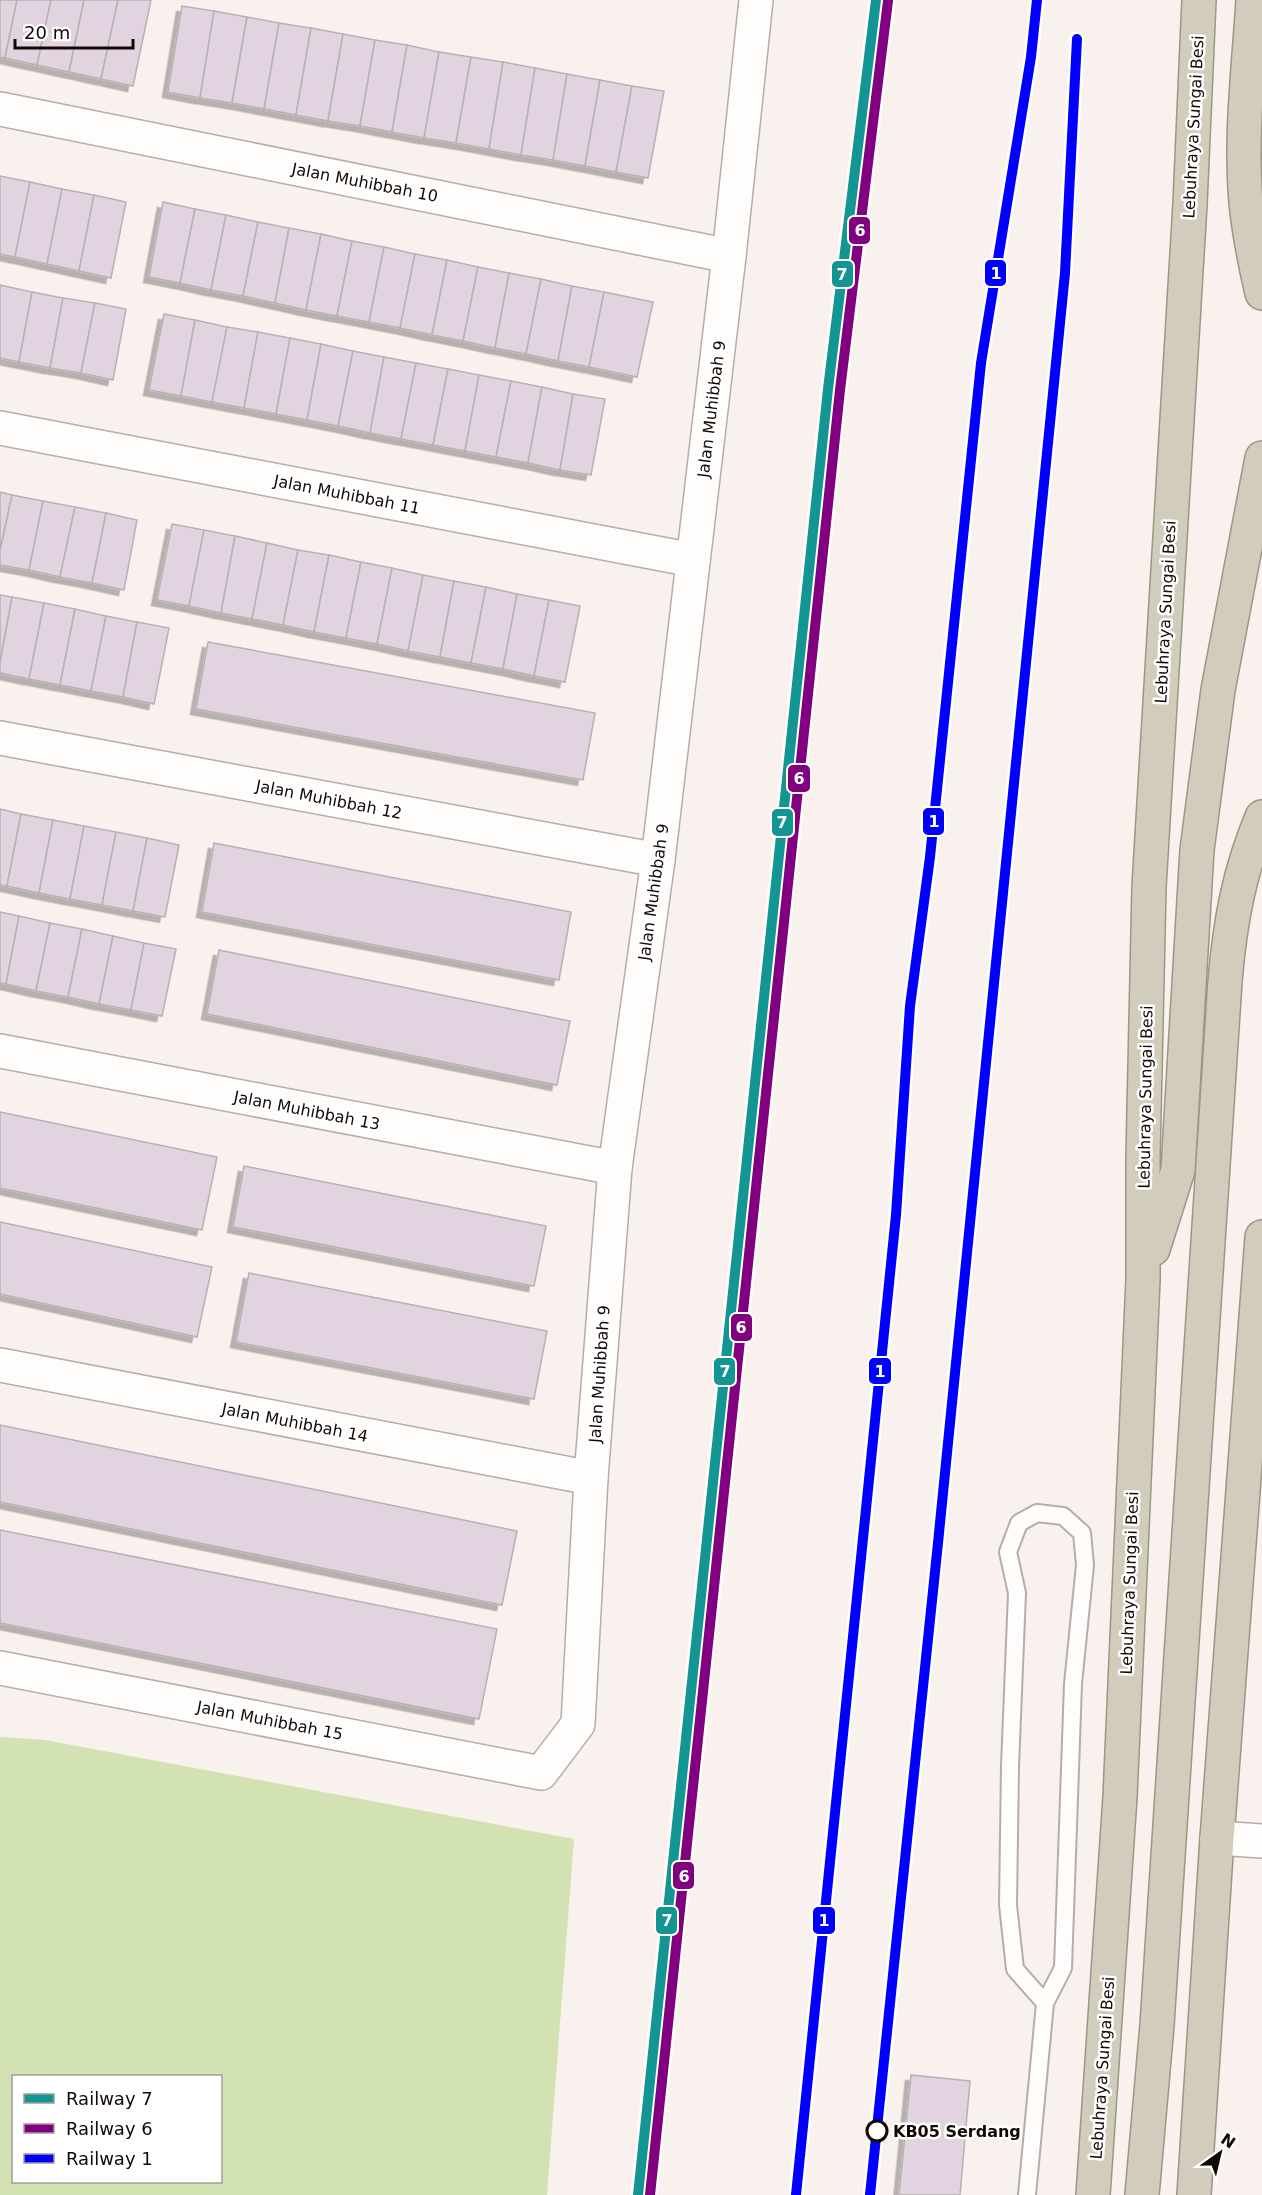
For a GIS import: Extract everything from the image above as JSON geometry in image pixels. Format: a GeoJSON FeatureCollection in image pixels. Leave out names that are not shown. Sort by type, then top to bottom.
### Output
{"type":"FeatureCollection","features":[{"type":"Feature","properties":{"kind":"highway","name":"Lebuhraya Sungai Besi"},"geometry":{"type":"LineString","coordinates":[[1093,2195],[1120,1797],[1143,1279],[1143,1157],[1149,887],[1190,204],[1199,0]]}},
{"type":"Feature","properties":{"kind":"highway"},"geometry":{"type":"LineString","coordinates":[[1253,0],[1245,140],[1246,200],[1254,261],[1262,292]]}},
{"type":"Feature","properties":{"kind":"highway"},"geometry":{"type":"LineString","coordinates":[[1143,1279],[1178,1170],[1197,850],[1218,690],[1262,458]]}},
{"type":"Feature","properties":{"kind":"highway"},"geometry":{"type":"LineString","coordinates":[[1142,2195],[1156,2025],[1227,960],[1230,928],[1239,883],[1262,817]]}},
{"type":"Feature","properties":{"kind":"highway"},"geometry":{"type":"LineString","coordinates":[[1194,2195],[1217,1838],[1262,1237]]}},
{"type":"Feature","properties":{"kind":"street","name":"Jalan Muhibbah 9"},"geometry":{"type":"LineString","coordinates":[[541,1773],[578,1724],[591,1479],[615,1168],[658,860],[729,256],[756,0]]}},
{"type":"Feature","properties":{"kind":"street","name":"Jalan Muhibbah 10"},"geometry":{"type":"LineString","coordinates":[[0,109],[729,256]]}},
{"type":"Feature","properties":{"kind":"street","name":"Jalan Muhibbah 11"},"geometry":{"type":"LineString","coordinates":[[0,428],[693,560]]}},
{"type":"Feature","properties":{"kind":"street","name":"Jalan Muhibbah 12"},"geometry":{"type":"LineString","coordinates":[[0,738],[658,860]]}},
{"type":"Feature","properties":{"kind":"street","name":"Jalan Muhibbah 13"},"geometry":{"type":"LineString","coordinates":[[0,1052],[615,1168]]}},
{"type":"Feature","properties":{"kind":"street","name":"Jalan Muhibbah 14"},"geometry":{"type":"LineString","coordinates":[[0,1365],[591,1479]]}},
{"type":"Feature","properties":{"kind":"street","name":"Jalan Muhibbah 15"},"geometry":{"type":"LineString","coordinates":[[0,1668],[541,1773]]}},
{"type":"Feature","properties":{"kind":"street"},"geometry":{"type":"LineString","coordinates":[[1217,1838],[1262,1841]]}},
{"type":"Feature","properties":{"kind":"lane"},"geometry":{"type":"LineString","coordinates":[[1027,2195],[1045,2003],[1063,1968],[1073,1684],[1085,1564],[1082,1533],[1063,1516],[1037,1513],[1019,1523],[1008,1552],[1017,1593],[1010,1766],[1008,1905],[1015,1969],[1045,2003]]}},
{"type":"Feature","properties":{"kind":"green space"},"geometry":{"type":"Polygon","coordinates":[[[0,1737],[45,1740],[574,1839],[547,2195],[0,2195],[0,1737]]]}},
{"type":"Feature","properties":{"kind":"building"},"geometry":{"type":"Polygon","coordinates":[[[0,0],[17,0],[5,58],[0,57],[0,0]]]}},
{"type":"Feature","properties":{"kind":"building"},"geometry":{"type":"Polygon","coordinates":[[[17,0],[51,0],[37,65],[5,58],[17,0]]]}},
{"type":"Feature","properties":{"kind":"building"},"geometry":{"type":"Polygon","coordinates":[[[51,0],[84,0],[69,72],[37,65],[51,0]]]}},
{"type":"Feature","properties":{"kind":"building"},"geometry":{"type":"Polygon","coordinates":[[[84,0],[118,0],[101,79],[69,72],[84,0]]]}},
{"type":"Feature","properties":{"kind":"building"},"geometry":{"type":"Polygon","coordinates":[[[118,0],[151,0],[133,86],[101,79],[118,0]]]}},
{"type":"Feature","properties":{"kind":"building"},"geometry":{"type":"Polygon","coordinates":[[[182,6],[214,11],[200,98],[168,92],[182,6]]]}},
{"type":"Feature","properties":{"kind":"building"},"geometry":{"type":"Polygon","coordinates":[[[214,11],[247,17],[232,103],[200,98],[214,11]]]}},
{"type":"Feature","properties":{"kind":"building"},"geometry":{"type":"Polygon","coordinates":[[[247,17],[279,23],[264,109],[232,103],[247,17]]]}},
{"type":"Feature","properties":{"kind":"building"},"geometry":{"type":"Polygon","coordinates":[[[279,23],[311,28],[296,115],[264,109],[279,23]]]}},
{"type":"Feature","properties":{"kind":"building"},"geometry":{"type":"Polygon","coordinates":[[[311,28],[343,34],[328,121],[296,115],[311,28]]]}},
{"type":"Feature","properties":{"kind":"building"},"geometry":{"type":"Polygon","coordinates":[[[343,34],[375,40],[360,126],[328,121],[343,34]]]}},
{"type":"Feature","properties":{"kind":"building"},"geometry":{"type":"Polygon","coordinates":[[[375,40],[407,45],[392,132],[360,126],[375,40]]]}},
{"type":"Feature","properties":{"kind":"building"},"geometry":{"type":"Polygon","coordinates":[[[407,45],[439,52],[424,138],[392,132],[407,45]]]}},
{"type":"Feature","properties":{"kind":"building"},"geometry":{"type":"Polygon","coordinates":[[[439,52],[471,57],[456,143],[424,138],[439,52]]]}},
{"type":"Feature","properties":{"kind":"building"},"geometry":{"type":"Polygon","coordinates":[[[471,57],[503,62],[489,149],[456,143],[471,57]]]}},
{"type":"Feature","properties":{"kind":"building"},"geometry":{"type":"Polygon","coordinates":[[[503,62],[535,68],[521,155],[489,149],[503,62]]]}},
{"type":"Feature","properties":{"kind":"building"},"geometry":{"type":"Polygon","coordinates":[[[535,68],[567,74],[553,160],[521,155],[535,68]]]}},
{"type":"Feature","properties":{"kind":"building"},"geometry":{"type":"Polygon","coordinates":[[[567,74],[600,80],[585,166],[553,160],[567,74]]]}},
{"type":"Feature","properties":{"kind":"building"},"geometry":{"type":"Polygon","coordinates":[[[600,80],[632,86],[616,172],[585,166],[600,80]]]}},
{"type":"Feature","properties":{"kind":"building"},"geometry":{"type":"Polygon","coordinates":[[[632,86],[664,91],[648,178],[616,172],[632,86]]]}},
{"type":"Feature","properties":{"kind":"building"},"geometry":{"type":"Polygon","coordinates":[[[0,176],[30,182],[15,257],[0,254],[0,176]]]}},
{"type":"Feature","properties":{"kind":"building"},"geometry":{"type":"Polygon","coordinates":[[[30,182],[62,189],[47,264],[15,257],[30,182]]]}},
{"type":"Feature","properties":{"kind":"building"},"geometry":{"type":"Polygon","coordinates":[[[62,189],[94,195],[79,271],[47,264],[62,189]]]}},
{"type":"Feature","properties":{"kind":"building"},"geometry":{"type":"Polygon","coordinates":[[[94,195],[126,202],[111,278],[79,271],[94,195]]]}},
{"type":"Feature","properties":{"kind":"building"},"geometry":{"type":"Polygon","coordinates":[[[163,202],[195,209],[180,283],[149,277],[163,202]]]}},
{"type":"Feature","properties":{"kind":"building"},"geometry":{"type":"Polygon","coordinates":[[[195,209],[226,215],[211,290],[180,283],[195,209]]]}},
{"type":"Feature","properties":{"kind":"building"},"geometry":{"type":"Polygon","coordinates":[[[226,215],[258,222],[243,296],[211,290],[226,215]]]}},
{"type":"Feature","properties":{"kind":"building"},"geometry":{"type":"Polygon","coordinates":[[[258,222],[289,228],[275,303],[243,296],[258,222]]]}},
{"type":"Feature","properties":{"kind":"building"},"geometry":{"type":"Polygon","coordinates":[[[289,228],[321,234],[306,310],[275,303],[289,228]]]}},
{"type":"Feature","properties":{"kind":"building"},"geometry":{"type":"Polygon","coordinates":[[[321,234],[352,241],[337,316],[306,310],[321,234]]]}},
{"type":"Feature","properties":{"kind":"building"},"geometry":{"type":"Polygon","coordinates":[[[352,241],[384,247],[369,322],[337,316],[352,241]]]}},
{"type":"Feature","properties":{"kind":"building"},"geometry":{"type":"Polygon","coordinates":[[[384,247],[415,254],[400,328],[369,322],[384,247]]]}},
{"type":"Feature","properties":{"kind":"building"},"geometry":{"type":"Polygon","coordinates":[[[415,254],[447,260],[432,335],[400,328],[415,254]]]}},
{"type":"Feature","properties":{"kind":"building"},"geometry":{"type":"Polygon","coordinates":[[[447,260],[478,267],[463,341],[432,335],[447,260]]]}},
{"type":"Feature","properties":{"kind":"building"},"geometry":{"type":"Polygon","coordinates":[[[478,267],[509,273],[495,348],[463,341],[478,267]]]}},
{"type":"Feature","properties":{"kind":"building"},"geometry":{"type":"Polygon","coordinates":[[[509,273],[541,279],[526,354],[495,348],[509,273]]]}},
{"type":"Feature","properties":{"kind":"building"},"geometry":{"type":"Polygon","coordinates":[[[541,279],[572,286],[558,361],[526,354],[541,279]]]}},
{"type":"Feature","properties":{"kind":"building"},"geometry":{"type":"Polygon","coordinates":[[[0,285],[32,292],[19,362],[0,358],[0,285]]]}},
{"type":"Feature","properties":{"kind":"building"},"geometry":{"type":"Polygon","coordinates":[[[572,286],[604,292],[589,367],[558,361],[572,286]]]}},
{"type":"Feature","properties":{"kind":"building"},"geometry":{"type":"Polygon","coordinates":[[[32,292],[63,298],[50,368],[19,362],[32,292]]]}},
{"type":"Feature","properties":{"kind":"building"},"geometry":{"type":"Polygon","coordinates":[[[604,292],[653,302],[637,377],[589,367],[604,292]]]}},
{"type":"Feature","properties":{"kind":"building"},"geometry":{"type":"Polygon","coordinates":[[[63,298],[95,303],[81,373],[50,368],[63,298]]]}},
{"type":"Feature","properties":{"kind":"building"},"geometry":{"type":"Polygon","coordinates":[[[95,303],[126,309],[113,380],[81,373],[95,303]]]}},
{"type":"Feature","properties":{"kind":"building"},"geometry":{"type":"Polygon","coordinates":[[[164,314],[195,320],[181,396],[149,390],[164,314]]]}},
{"type":"Feature","properties":{"kind":"building"},"geometry":{"type":"Polygon","coordinates":[[[195,320],[227,327],[212,402],[181,396],[195,320]]]}},
{"type":"Feature","properties":{"kind":"building"},"geometry":{"type":"Polygon","coordinates":[[[227,327],[258,332],[244,408],[212,402],[227,327]]]}},
{"type":"Feature","properties":{"kind":"building"},"geometry":{"type":"Polygon","coordinates":[[[258,332],[290,338],[276,414],[244,408],[258,332]]]}},
{"type":"Feature","properties":{"kind":"building"},"geometry":{"type":"Polygon","coordinates":[[[290,338],[321,344],[307,420],[276,414],[290,338]]]}},
{"type":"Feature","properties":{"kind":"building"},"geometry":{"type":"Polygon","coordinates":[[[321,344],[353,351],[338,426],[307,420],[321,344]]]}},
{"type":"Feature","properties":{"kind":"building"},"geometry":{"type":"Polygon","coordinates":[[[353,351],[384,357],[370,433],[338,426],[353,351]]]}},
{"type":"Feature","properties":{"kind":"building"},"geometry":{"type":"Polygon","coordinates":[[[384,357],[416,363],[401,439],[370,433],[384,357]]]}},
{"type":"Feature","properties":{"kind":"building"},"geometry":{"type":"Polygon","coordinates":[[[416,363],[448,369],[433,445],[401,439],[416,363]]]}},
{"type":"Feature","properties":{"kind":"building"},"geometry":{"type":"Polygon","coordinates":[[[448,369],[479,375],[465,451],[433,445],[448,369]]]}},
{"type":"Feature","properties":{"kind":"building"},"geometry":{"type":"Polygon","coordinates":[[[479,375],[511,381],[496,457],[465,451],[479,375]]]}},
{"type":"Feature","properties":{"kind":"building"},"geometry":{"type":"Polygon","coordinates":[[[511,381],[542,387],[528,463],[496,457],[511,381]]]}},
{"type":"Feature","properties":{"kind":"building"},"geometry":{"type":"Polygon","coordinates":[[[542,387],[573,394],[560,470],[528,463],[542,387]]]}},
{"type":"Feature","properties":{"kind":"building"},"geometry":{"type":"Polygon","coordinates":[[[573,394],[605,399],[591,475],[560,470],[573,394]]]}},
{"type":"Feature","properties":{"kind":"building"},"geometry":{"type":"Polygon","coordinates":[[[0,492],[12,495],[0,551],[0,492]]]}},
{"type":"Feature","properties":{"kind":"building"},"geometry":{"type":"Polygon","coordinates":[[[12,495],[43,501],[29,570],[0,565],[0,551],[12,495]]]}},
{"type":"Feature","properties":{"kind":"building"},"geometry":{"type":"Polygon","coordinates":[[[43,501],[75,507],[60,577],[29,570],[43,501]]]}},
{"type":"Feature","properties":{"kind":"building"},"geometry":{"type":"Polygon","coordinates":[[[75,507],[106,513],[92,583],[60,577],[75,507]]]}},
{"type":"Feature","properties":{"kind":"building"},"geometry":{"type":"Polygon","coordinates":[[[106,513],[137,520],[124,590],[92,583],[106,513]]]}},
{"type":"Feature","properties":{"kind":"building"},"geometry":{"type":"Polygon","coordinates":[[[172,524],[204,530],[189,606],[157,600],[172,524]]]}},
{"type":"Feature","properties":{"kind":"building"},"geometry":{"type":"Polygon","coordinates":[[[204,530],[235,536],[221,613],[189,606],[204,530]]]}},
{"type":"Feature","properties":{"kind":"building"},"geometry":{"type":"Polygon","coordinates":[[[235,536],[267,543],[252,619],[221,613],[235,536]]]}},
{"type":"Feature","properties":{"kind":"building"},"geometry":{"type":"Polygon","coordinates":[[[267,543],[298,550],[283,625],[252,619],[267,543]]]}},
{"type":"Feature","properties":{"kind":"building"},"geometry":{"type":"Polygon","coordinates":[[[298,550],[329,555],[314,632],[283,625],[298,550]]]}},
{"type":"Feature","properties":{"kind":"building"},"geometry":{"type":"Polygon","coordinates":[[[329,555],[361,562],[346,638],[314,632],[329,555]]]}},
{"type":"Feature","properties":{"kind":"building"},"geometry":{"type":"Polygon","coordinates":[[[361,562],[392,568],[377,644],[346,638],[361,562]]]}},
{"type":"Feature","properties":{"kind":"building"},"geometry":{"type":"Polygon","coordinates":[[[392,568],[423,575],[408,651],[377,644],[392,568]]]}},
{"type":"Feature","properties":{"kind":"building"},"geometry":{"type":"Polygon","coordinates":[[[423,575],[454,581],[440,657],[408,651],[423,575]]]}},
{"type":"Feature","properties":{"kind":"building"},"geometry":{"type":"Polygon","coordinates":[[[454,581],[486,587],[471,663],[440,657],[454,581]]]}},
{"type":"Feature","properties":{"kind":"building"},"geometry":{"type":"Polygon","coordinates":[[[486,587],[517,594],[503,669],[471,663],[486,587]]]}},
{"type":"Feature","properties":{"kind":"building"},"geometry":{"type":"Polygon","coordinates":[[[517,594],[549,600],[534,676],[503,669],[517,594]]]}},
{"type":"Feature","properties":{"kind":"building"},"geometry":{"type":"Polygon","coordinates":[[[0,595],[12,597],[0,663],[0,595]]]}},
{"type":"Feature","properties":{"kind":"building"},"geometry":{"type":"Polygon","coordinates":[[[12,597],[44,603],[29,679],[0,673],[12,597]]]}},
{"type":"Feature","properties":{"kind":"building"},"geometry":{"type":"Polygon","coordinates":[[[549,600],[580,606],[565,682],[534,676],[549,600]]]}},
{"type":"Feature","properties":{"kind":"building"},"geometry":{"type":"Polygon","coordinates":[[[44,603],[75,609],[60,685],[29,679],[44,603]]]}},
{"type":"Feature","properties":{"kind":"building"},"geometry":{"type":"Polygon","coordinates":[[[75,609],[106,616],[91,691],[60,685],[75,609]]]}},
{"type":"Feature","properties":{"kind":"building"},"geometry":{"type":"Polygon","coordinates":[[[106,616],[137,622],[123,697],[91,691],[106,616]]]}},
{"type":"Feature","properties":{"kind":"building"},"geometry":{"type":"Polygon","coordinates":[[[137,622],[169,628],[154,704],[123,697],[137,622]]]}},
{"type":"Feature","properties":{"kind":"building"},"geometry":{"type":"Polygon","coordinates":[[[208,642],[595,713],[583,780],[196,709],[208,642]]]}},
{"type":"Feature","properties":{"kind":"building"},"geometry":{"type":"Polygon","coordinates":[[[0,809],[21,814],[7,886],[0,885],[0,809]]]}},
{"type":"Feature","properties":{"kind":"building"},"geometry":{"type":"Polygon","coordinates":[[[21,814],[53,820],[39,893],[7,886],[21,814]]]}},
{"type":"Feature","properties":{"kind":"building"},"geometry":{"type":"Polygon","coordinates":[[[53,820],[84,826],[70,899],[39,893],[53,820]]]}},
{"type":"Feature","properties":{"kind":"building"},"geometry":{"type":"Polygon","coordinates":[[[84,826],[116,832],[102,905],[70,899],[84,826]]]}},
{"type":"Feature","properties":{"kind":"building"},"geometry":{"type":"Polygon","coordinates":[[[116,832],[147,838],[133,911],[102,905],[116,832]]]}},
{"type":"Feature","properties":{"kind":"building"},"geometry":{"type":"Polygon","coordinates":[[[147,838],[179,845],[165,917],[133,911],[147,838]]]}},
{"type":"Feature","properties":{"kind":"building"},"geometry":{"type":"Polygon","coordinates":[[[214,843],[571,912],[559,980],[202,912],[214,843]]]}},
{"type":"Feature","properties":{"kind":"building"},"geometry":{"type":"Polygon","coordinates":[[[0,912],[19,916],[6,984],[0,983],[0,912]]]}},
{"type":"Feature","properties":{"kind":"building"},"geometry":{"type":"Polygon","coordinates":[[[19,916],[50,923],[36,991],[6,984],[19,916]]]}},
{"type":"Feature","properties":{"kind":"building"},"geometry":{"type":"Polygon","coordinates":[[[50,923],[82,929],[68,997],[36,991],[50,923]]]}},
{"type":"Feature","properties":{"kind":"building"},"geometry":{"type":"Polygon","coordinates":[[[82,929],[113,936],[99,1004],[68,997],[82,929]]]}},
{"type":"Feature","properties":{"kind":"building"},"geometry":{"type":"Polygon","coordinates":[[[113,936],[144,943],[131,1010],[99,1004],[113,936]]]}},
{"type":"Feature","properties":{"kind":"building"},"geometry":{"type":"Polygon","coordinates":[[[144,943],[176,949],[162,1016],[131,1010],[144,943]]]}},
{"type":"Feature","properties":{"kind":"building"},"geometry":{"type":"Polygon","coordinates":[[[219,950],[570,1021],[557,1085],[207,1014],[219,950]]]}},
{"type":"Feature","properties":{"kind":"building"},"geometry":{"type":"Polygon","coordinates":[[[0,1112],[217,1157],[202,1230],[0,1188],[0,1112]]]}},
{"type":"Feature","properties":{"kind":"building"},"geometry":{"type":"Polygon","coordinates":[[[244,1166],[546,1226],[534,1286],[233,1227],[244,1166]]]}},
{"type":"Feature","properties":{"kind":"building"},"geometry":{"type":"Polygon","coordinates":[[[0,1222],[212,1267],[197,1337],[0,1294],[0,1222]]]}},
{"type":"Feature","properties":{"kind":"building"},"geometry":{"type":"Polygon","coordinates":[[[249,1273],[547,1331],[534,1399],[236,1342],[249,1273]]]}},
{"type":"Feature","properties":{"kind":"building"},"geometry":{"type":"Polygon","coordinates":[[[0,1425],[517,1531],[502,1605],[0,1502],[0,1425]]]}},
{"type":"Feature","properties":{"kind":"building"},"geometry":{"type":"Polygon","coordinates":[[[0,1530],[497,1629],[479,1719],[0,1623],[0,1530]]]}},
{"type":"Feature","properties":{"kind":"building","name":"KB05 Serdang"},"geometry":{"type":"Polygon","coordinates":[[[911,2075],[970,2081],[960,2195],[899,2195],[911,2075]]]}},
{"type":"Feature","properties":{"kind":"rail line","name":"7"},"geometry":{"type":"LineString","coordinates":[[638,2195],[828,389],[876,0]]}},
{"type":"Feature","properties":{"kind":"rail line","name":"1"},"geometry":{"type":"LineString","coordinates":[[796,2195],[896,1215],[910,1006],[930,857],[981,363],[1031,57],[1037,0]]}},
{"type":"Feature","properties":{"kind":"rail line","name":"6"},"geometry":{"type":"LineString","coordinates":[[650,2195],[840,390],[888,1]]}},
{"type":"Feature","properties":{"kind":"rail line","name":"1"},"geometry":{"type":"LineString","coordinates":[[870,2195],[938,1543],[1065,273],[1077,39]]}},
{"type":"Feature","properties":{"kind":"place","name":"KB05 Serdang"},"geometry":{"type":"Point","coordinates":[877,2131]}}]}
